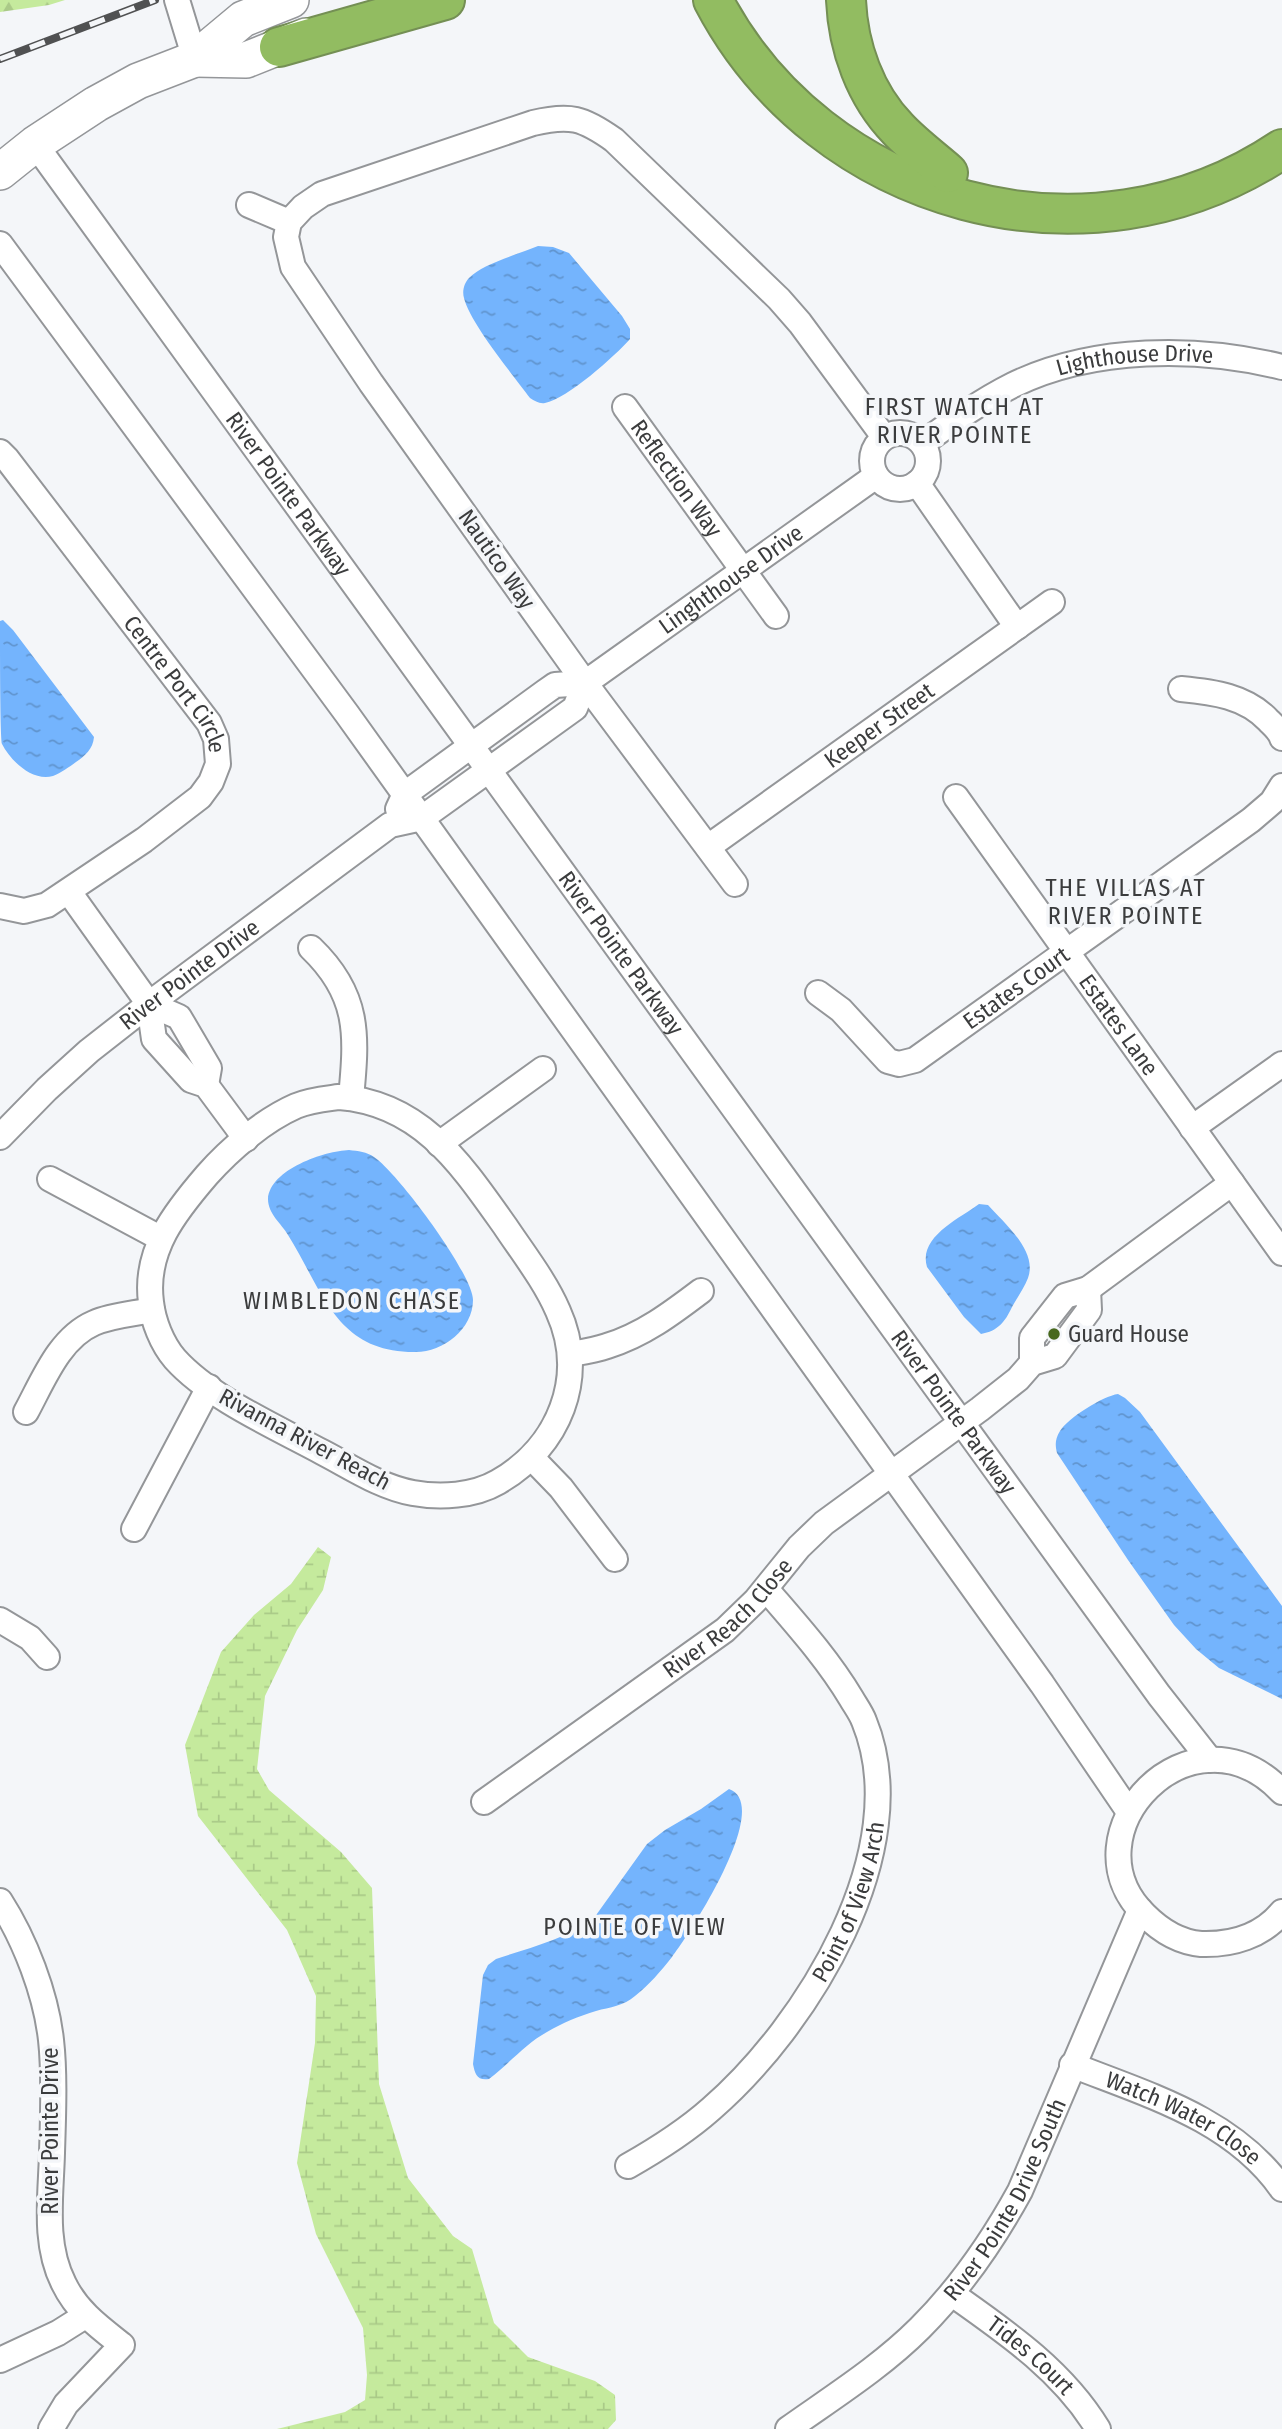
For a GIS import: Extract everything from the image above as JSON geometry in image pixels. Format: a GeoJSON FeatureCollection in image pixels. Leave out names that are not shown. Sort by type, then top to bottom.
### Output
{"type":"FeatureCollection","features":[{"type":"Feature","properties":{"kind":"highway"},"geometry":{"type":"LineString","coordinates":[[279,47],[445,0]]}},
{"type":"Feature","properties":{"kind":"highway"},"geometry":{"type":"LineString","coordinates":[[691,0],[736,40],[772,85],[797,110],[829,135],[898,176],[942,195],[975,204],[1052,214],[1096,213],[1139,207],[1189,194],[1229,179],[1282,149]]}},
{"type":"Feature","properties":{"kind":"highway"},"geometry":{"type":"LineString","coordinates":[[713,0],[736,40]]}},
{"type":"Feature","properties":{"kind":"highway"},"geometry":{"type":"LineString","coordinates":[[739,0],[781,58],[822,98],[890,145],[948,173],[983,183],[1048,193],[1090,193],[1131,188],[1172,179],[1203,168],[1233,154],[1282,124]]}},
{"type":"Feature","properties":{"kind":"highway"},"geometry":{"type":"LineString","coordinates":[[846,0],[847,21],[855,57],[867,85],[898,130],[948,173]]}},
{"type":"Feature","properties":{"kind":"street"},"geometry":{"type":"LineString","coordinates":[[177,0],[195,58]]}},
{"type":"Feature","properties":{"kind":"street"},"geometry":{"type":"LineString","coordinates":[[0,172],[35,144],[96,104],[138,81],[195,58],[243,19],[291,0]]}},
{"type":"Feature","properties":{"kind":"street"},"geometry":{"type":"LineString","coordinates":[[195,58],[246,60],[400,0]]}},
{"type":"Feature","properties":{"kind":"street"},"geometry":{"type":"LineString","coordinates":[[249,205],[289,222],[303,207],[322,194],[340,187],[533,123],[557,118],[575,118],[593,125],[614,140],[779,299],[800,323],[884,437]]}},
{"type":"Feature","properties":{"kind":"street","name":"River Pointe Parkway"},"geometry":{"type":"LineString","coordinates":[[35,144],[1159,1695],[1210,1760]]}},
{"type":"Feature","properties":{"kind":"street","name":"Nautico Way"},"geometry":{"type":"LineString","coordinates":[[289,222],[286,237],[293,267],[585,683],[735,884]]}},
{"type":"Feature","properties":{"kind":"street"},"geometry":{"type":"LineString","coordinates":[[0,244],[405,794],[1042,1684],[1129,1812]]}},
{"type":"Feature","properties":{"kind":"street","name":"Lighthouse Drive"},"geometry":{"type":"LineString","coordinates":[[923,443],[974,407],[1014,385],[1056,368],[1089,359],[1161,353],[1275,361]]}},
{"type":"Feature","properties":{"kind":"street","name":"Reflection Way"},"geometry":{"type":"LineString","coordinates":[[625,407],[776,616]]}},
{"type":"Feature","properties":{"kind":"street"},"geometry":{"type":"LineString","coordinates":[[891,433],[909,433],[923,443],[927,451],[927,469],[917,484],[894,489],[876,476],[871,459],[877,443],[884,437],[891,433]]}},
{"type":"Feature","properties":{"kind":"street","name":"Centre Port Circle"},"geometry":{"type":"LineString","coordinates":[[0,452],[209,723],[216,739],[218,764],[211,782],[200,797],[69,892],[47,905],[24,911],[0,906]]}},
{"type":"Feature","properties":{"kind":"street","name":"Linghthouse Drive"},"geometry":{"type":"LineString","coordinates":[[472,744],[555,685],[585,683],[876,476]]}},
{"type":"Feature","properties":{"kind":"street"},"geometry":{"type":"LineString","coordinates":[[917,484],[1017,627]]}},
{"type":"Feature","properties":{"kind":"street","name":"Keeper Street"},"geometry":{"type":"LineString","coordinates":[[708,848],[1052,602]]}},
{"type":"Feature","properties":{"kind":"street","name":"Linghthouse Drive"},"geometry":{"type":"LineString","coordinates":[[422,818],[576,708],[585,683]]}},
{"type":"Feature","properties":{"kind":"street"},"geometry":{"type":"LineString","coordinates":[[1181,689],[1217,692],[1237,699],[1260,712],[1280,732],[1282,738]]}},
{"type":"Feature","properties":{"kind":"street","name":"River Pointe Drive"},"geometry":{"type":"LineString","coordinates":[[390,825],[405,794],[472,744]]}},
{"type":"Feature","properties":{"kind":"street","name":"Estates Court"},"geometry":{"type":"LineString","coordinates":[[818,993],[841,1010],[888,1060],[899,1064],[915,1060],[1251,820],[1272,802],[1282,786]]}},
{"type":"Feature","properties":{"kind":"street","name":"Estates Lane"},"geometry":{"type":"LineString","coordinates":[[956,797],[1282,1253]]}},
{"type":"Feature","properties":{"kind":"street","name":"River Pointe Drive"},"geometry":{"type":"LineString","coordinates":[[0,1137],[89,1051],[149,1004],[390,825],[422,818]]}},
{"type":"Feature","properties":{"kind":"street"},"geometry":{"type":"LineString","coordinates":[[69,892],[149,1004],[154,1039],[191,1080],[206,1085],[246,1139]]}},
{"type":"Feature","properties":{"kind":"street"},"geometry":{"type":"LineString","coordinates":[[311,948],[328,964],[349,1001],[353,1023],[351,1098]]}},
{"type":"Feature","properties":{"kind":"street"},"geometry":{"type":"LineString","coordinates":[[1192,1128],[1282,1064]]}},
{"type":"Feature","properties":{"kind":"street"},"geometry":{"type":"LineString","coordinates":[[439,1144],[543,1069]]}},
{"type":"Feature","properties":{"kind":"street","name":"Rivanna River Reach"},"geometry":{"type":"LineString","coordinates":[[351,1098],[380,1105],[403,1115],[424,1129],[439,1144],[490,1206],[533,1266],[558,1309],[567,1333],[571,1374],[561,1414],[549,1437],[532,1458],[513,1474],[491,1486],[465,1493],[432,1495],[384,1485],[244,1410],[209,1387],[176,1360],[159,1332],[152,1310],[152,1261],[160,1238],[186,1200],[213,1168],[246,1139],[294,1107],[316,1100],[351,1098]]}},
{"type":"Feature","properties":{"kind":"street"},"geometry":{"type":"LineString","coordinates":[[50,1179],[160,1238]]}},
{"type":"Feature","properties":{"kind":"street","name":"River Reach Close"},"geometry":{"type":"LineString","coordinates":[[484,1802],[725,1630],[766,1589],[799,1547],[824,1523],[1018,1379],[1032,1363],[1055,1356],[1089,1310],[1088,1289],[1232,1183]]}},
{"type":"Feature","properties":{"kind":"street"},"geometry":{"type":"LineString","coordinates":[[570,1354],[607,1347],[634,1336],[666,1318],[701,1291]]}},
{"type":"Feature","properties":{"kind":"street"},"geometry":{"type":"LineString","coordinates":[[26,1412],[62,1349],[76,1334],[93,1323],[112,1317],[152,1310]]}},
{"type":"Feature","properties":{"kind":"street"},"geometry":{"type":"LineString","coordinates":[[134,1529],[209,1387]]}},
{"type":"Feature","properties":{"kind":"street"},"geometry":{"type":"LineString","coordinates":[[532,1458],[561,1488],[615,1559]]}},
{"type":"Feature","properties":{"kind":"street","name":"Point of View Arch"},"geometry":{"type":"LineString","coordinates":[[628,2166],[668,2143],[712,2108],[751,2070],[784,2031],[813,1988],[837,1944],[864,1884],[871,1857],[877,1823],[877,1788],[873,1754],[864,1721],[832,1668],[766,1589]]}},
{"type":"Feature","properties":{"kind":"street"},"geometry":{"type":"LineString","coordinates":[[0,1620],[30,1638],[47,1657]]}},
{"type":"Feature","properties":{"kind":"street"},"geometry":{"type":"LineString","coordinates":[[1282,1792],[1272,1781],[1253,1769],[1232,1762],[1210,1760],[1190,1763],[1163,1775],[1140,1795],[1129,1812],[1120,1846],[1124,1880],[1140,1910],[1155,1925],[1174,1937],[1195,1943],[1239,1941],[1259,1932],[1282,1912]]}},
{"type":"Feature","properties":{"kind":"street","name":"River Pointe Drive"},"geometry":{"type":"LineString","coordinates":[[0,1901],[22,1942],[37,1982],[51,2040],[53,2136],[50,2230],[54,2257],[64,2284],[85,2316],[122,2345],[66,2404],[51,2429]]}},
{"type":"Feature","properties":{"kind":"street","name":"River Pointe Drive South"},"geometry":{"type":"LineString","coordinates":[[788,2429],[882,2362],[918,2330],[952,2294],[996,2233],[1020,2191],[1140,1910]]}},
{"type":"Feature","properties":{"kind":"street","name":"Watch Water Close"},"geometry":{"type":"LineString","coordinates":[[1072,2065],[1185,2110],[1222,2131],[1250,2153],[1282,2189]]}},
{"type":"Feature","properties":{"kind":"street","name":"Tides Court"},"geometry":{"type":"LineString","coordinates":[[952,2294],[1014,2337],[1046,2366],[1076,2398],[1098,2429]]}},
{"type":"Feature","properties":{"kind":"street"},"geometry":{"type":"LineString","coordinates":[[0,2360],[58,2333],[85,2316]]}},
{"type":"Feature","properties":{"kind":"green space"},"geometry":{"type":"Polygon","coordinates":[[[0,0],[65,0],[0,12],[0,0]]]}},
{"type":"Feature","properties":{"kind":"green space"},"geometry":{"type":"Polygon","coordinates":[[[318,1547],[331,1557],[323,1590],[297,1630],[265,1696],[257,1769],[269,1790],[341,1852],[372,1888],[379,2084],[408,2178],[453,2236],[472,2249],[494,2323],[528,2357],[595,2381],[615,2395],[616,2420],[608,2429],[277,2429],[345,2412],[365,2400],[367,2375],[363,2328],[316,2234],[297,2163],[315,2043],[316,1996],[287,1930],[198,1816],[185,1745],[221,1652],[254,1615],[291,1584],[318,1547]]]}},
{"type":"Feature","properties":{"kind":"water"},"geometry":{"type":"Polygon","coordinates":[[[538,246],[553,247],[569,253],[630,329],[630,339],[602,366],[565,394],[543,403],[530,398],[493,349],[474,321],[463,293],[466,282],[475,273],[538,246]]]}},
{"type":"Feature","properties":{"kind":"water"},"geometry":{"type":"Polygon","coordinates":[[[3,620],[94,737],[85,755],[53,776],[30,773],[10,757],[2,744],[0,621],[3,620]]]}},
{"type":"Feature","properties":{"kind":"water"},"geometry":{"type":"Polygon","coordinates":[[[349,1150],[374,1157],[385,1166],[432,1224],[470,1287],[473,1300],[468,1320],[455,1337],[436,1348],[416,1352],[389,1350],[367,1342],[350,1330],[335,1315],[323,1297],[270,1209],[268,1199],[271,1188],[288,1171],[313,1158],[349,1150]]]}},
{"type":"Feature","properties":{"kind":"water"},"geometry":{"type":"Polygon","coordinates":[[[979,1204],[988,1205],[1018,1238],[1030,1268],[1028,1278],[1004,1321],[992,1331],[981,1334],[964,1317],[927,1267],[926,1256],[934,1238],[942,1230],[979,1204]]]}},
{"type":"Feature","properties":{"kind":"water"},"geometry":{"type":"Polygon","coordinates":[[[1118,1394],[1140,1412],[1282,1606],[1282,1699],[1219,1668],[1196,1649],[1174,1625],[1057,1453],[1056,1439],[1064,1426],[1095,1403],[1118,1394]]]}},
{"type":"Feature","properties":{"kind":"water"},"geometry":{"type":"Polygon","coordinates":[[[729,1789],[740,1800],[741,1819],[735,1843],[724,1871],[694,1924],[659,1973],[626,2002],[583,2015],[559,2026],[531,2042],[489,2079],[479,2078],[473,2064],[483,1975],[488,1965],[496,1959],[559,1937],[594,1918],[647,1844],[729,1789]]]}},
{"type":"Feature","properties":{"kind":"railway"},"geometry":{"type":"LineString","coordinates":[[0,59],[155,0]]}},
{"type":"Feature","properties":{"kind":"place","name":"Guard House"},"geometry":{"type":"Point","coordinates":[1054,1334]}},
{"type":"Feature","properties":{"kind":"district","name":"FIRST WATCH AT RIVER POINTE"},"geometry":{"type":"Point","coordinates":[955,421]}},
{"type":"Feature","properties":{"kind":"district","name":"THE VILLAS AT RIVER POINTE"},"geometry":{"type":"Point","coordinates":[1126,902]}},
{"type":"Feature","properties":{"kind":"district","name":"WIMBLEDON CHASE"},"geometry":{"type":"Point","coordinates":[352,1301]}},
{"type":"Feature","properties":{"kind":"district","name":"POINTE OF VIEW"},"geometry":{"type":"Point","coordinates":[635,1927]}}]}
